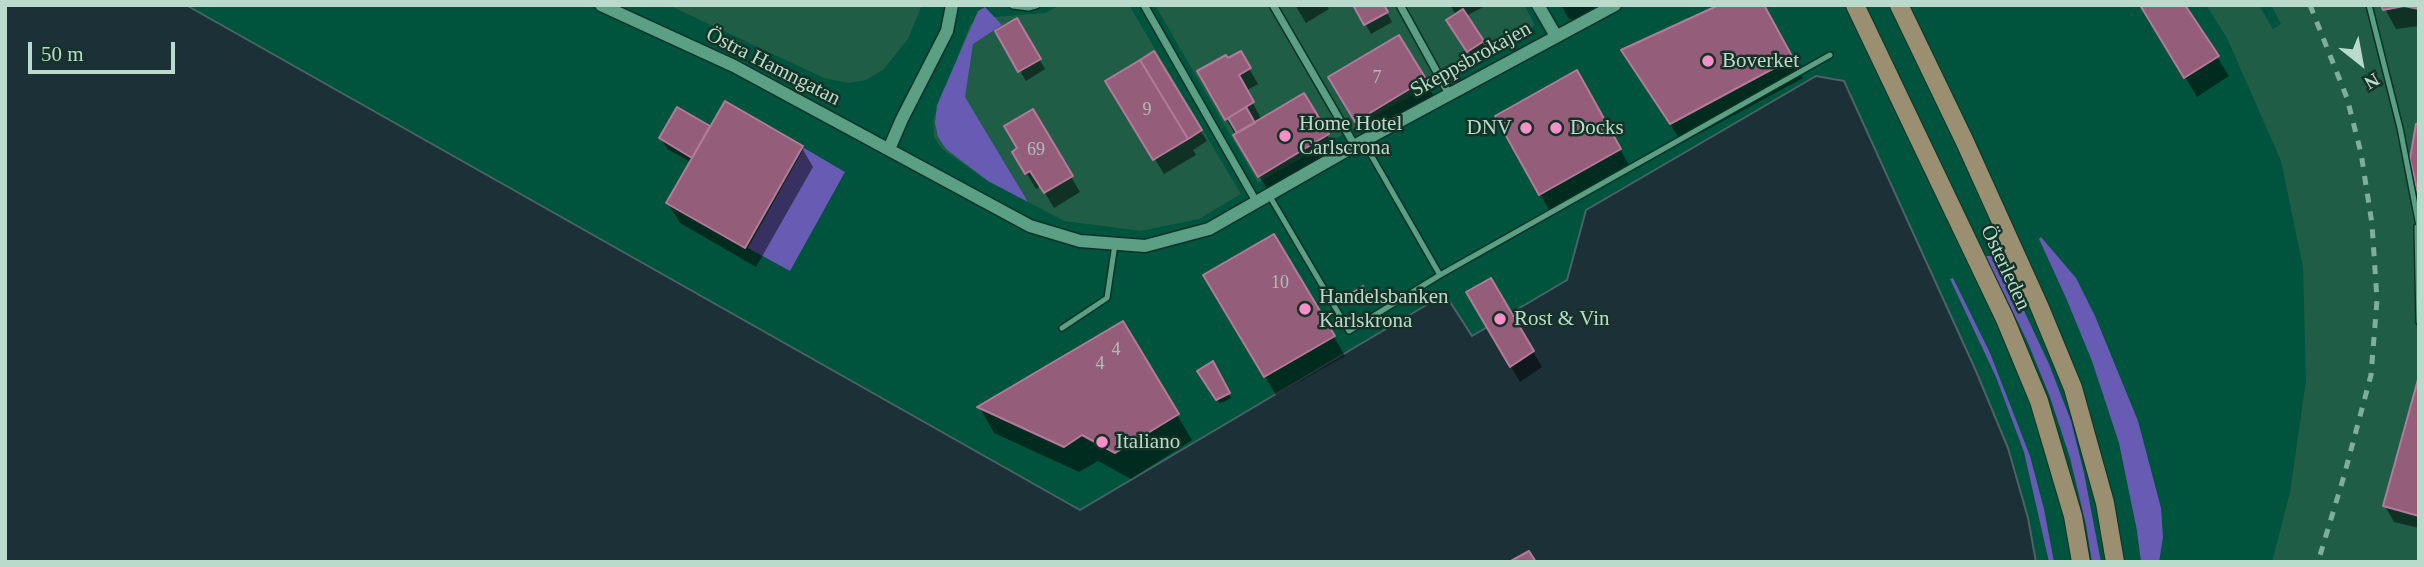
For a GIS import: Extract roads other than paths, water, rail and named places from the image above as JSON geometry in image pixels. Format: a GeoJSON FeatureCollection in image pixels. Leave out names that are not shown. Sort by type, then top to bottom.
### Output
{"type":"FeatureCollection","features":[{"type":"Feature","properties":{"kind":"main road"},"geometry":{"type":"LineString","coordinates":[[1844,5],[1859,13]]}},
{"type":"Feature","properties":{"kind":"main road","name":"Österleden"},"geometry":{"type":"LineString","coordinates":[[1899,5],[1965,142],[2073,388],[2102,491],[2115,562]]}},
{"type":"Feature","properties":{"kind":"main road","name":"Österleden"},"geometry":{"type":"LineString","coordinates":[[1859,13],[2005,319],[2034,389],[2060,467],[2073,516],[2081,562]]}},
{"type":"Feature","properties":{"kind":"street","name":"Östra Hamngatan"},"geometry":{"type":"LineString","coordinates":[[601,5],[734,66],[889,149]]}},
{"type":"Feature","properties":{"kind":"street"},"geometry":{"type":"LineString","coordinates":[[889,149],[947,31],[952,5]]}},
{"type":"Feature","properties":{"kind":"street"},"geometry":{"type":"LineString","coordinates":[[1013,5],[1036,5]]}},
{"type":"Feature","properties":{"kind":"street"},"geometry":{"type":"LineString","coordinates":[[1144,5],[1257,202]]}},
{"type":"Feature","properties":{"kind":"street"},"geometry":{"type":"LineString","coordinates":[[1273,5],[1359,144]]}},
{"type":"Feature","properties":{"kind":"street"},"geometry":{"type":"LineString","coordinates":[[1400,5],[1450,94]]}},
{"type":"Feature","properties":{"kind":"street"},"geometry":{"type":"LineString","coordinates":[[1538,5],[1556,36]]}},
{"type":"Feature","properties":{"kind":"street","name":"Skeppsbrokajen"},"geometry":{"type":"LineString","coordinates":[[889,149],[1030,226],[1080,241],[1144,246],[1209,229],[1615,5]]}},
{"type":"Feature","properties":{"kind":"lane"},"geometry":{"type":"LineString","coordinates":[[2369,5],[2400,128],[2418,227],[2419,322]]}},
{"type":"Feature","properties":{"kind":"lane"},"geometry":{"type":"LineString","coordinates":[[1269,195],[1349,331],[1440,275],[1830,55]]}},
{"type":"Feature","properties":{"kind":"lane"},"geometry":{"type":"LineString","coordinates":[[1359,144],[1440,275]]}},
{"type":"Feature","properties":{"kind":"lane"},"geometry":{"type":"LineString","coordinates":[[1062,328],[1107,298],[1115,244]]}},
{"type":"Feature","properties":{"kind":"water"},"geometry":{"type":"Polygon","coordinates":[[[5,5],[186,5],[1080,510],[1445,294],[1472,336],[1567,280],[1586,210],[1816,76],[1844,81],[1976,371],[2008,448],[2028,518],[2036,562],[5,562],[5,5]]]}},
{"type":"Feature","properties":{"kind":"railway"},"geometry":{"type":"LineString","coordinates":[[2310,5],[2347,98],[2361,153],[2372,224],[2377,300],[2371,375],[2318,562]]}},
{"type":"Feature","properties":{"kind":"place","name":"Boverket"},"geometry":{"type":"Point","coordinates":[1708,61]}},
{"type":"Feature","properties":{"kind":"place","name":"DNV"},"geometry":{"type":"Point","coordinates":[1526,128]}},
{"type":"Feature","properties":{"kind":"place","name":"Docks"},"geometry":{"type":"Point","coordinates":[1556,128]}},
{"type":"Feature","properties":{"kind":"place","name":"Home Hotel Carlscrona"},"geometry":{"type":"Point","coordinates":[1285,136]}},
{"type":"Feature","properties":{"kind":"place","name":"Handelsbanken Karlskrona"},"geometry":{"type":"Point","coordinates":[1305,309]}},
{"type":"Feature","properties":{"kind":"place","name":"Rost & Vin"},"geometry":{"type":"Point","coordinates":[1500,319]}},
{"type":"Feature","properties":{"kind":"place","name":"Italiano"},"geometry":{"type":"Point","coordinates":[1102,442]}}]}
